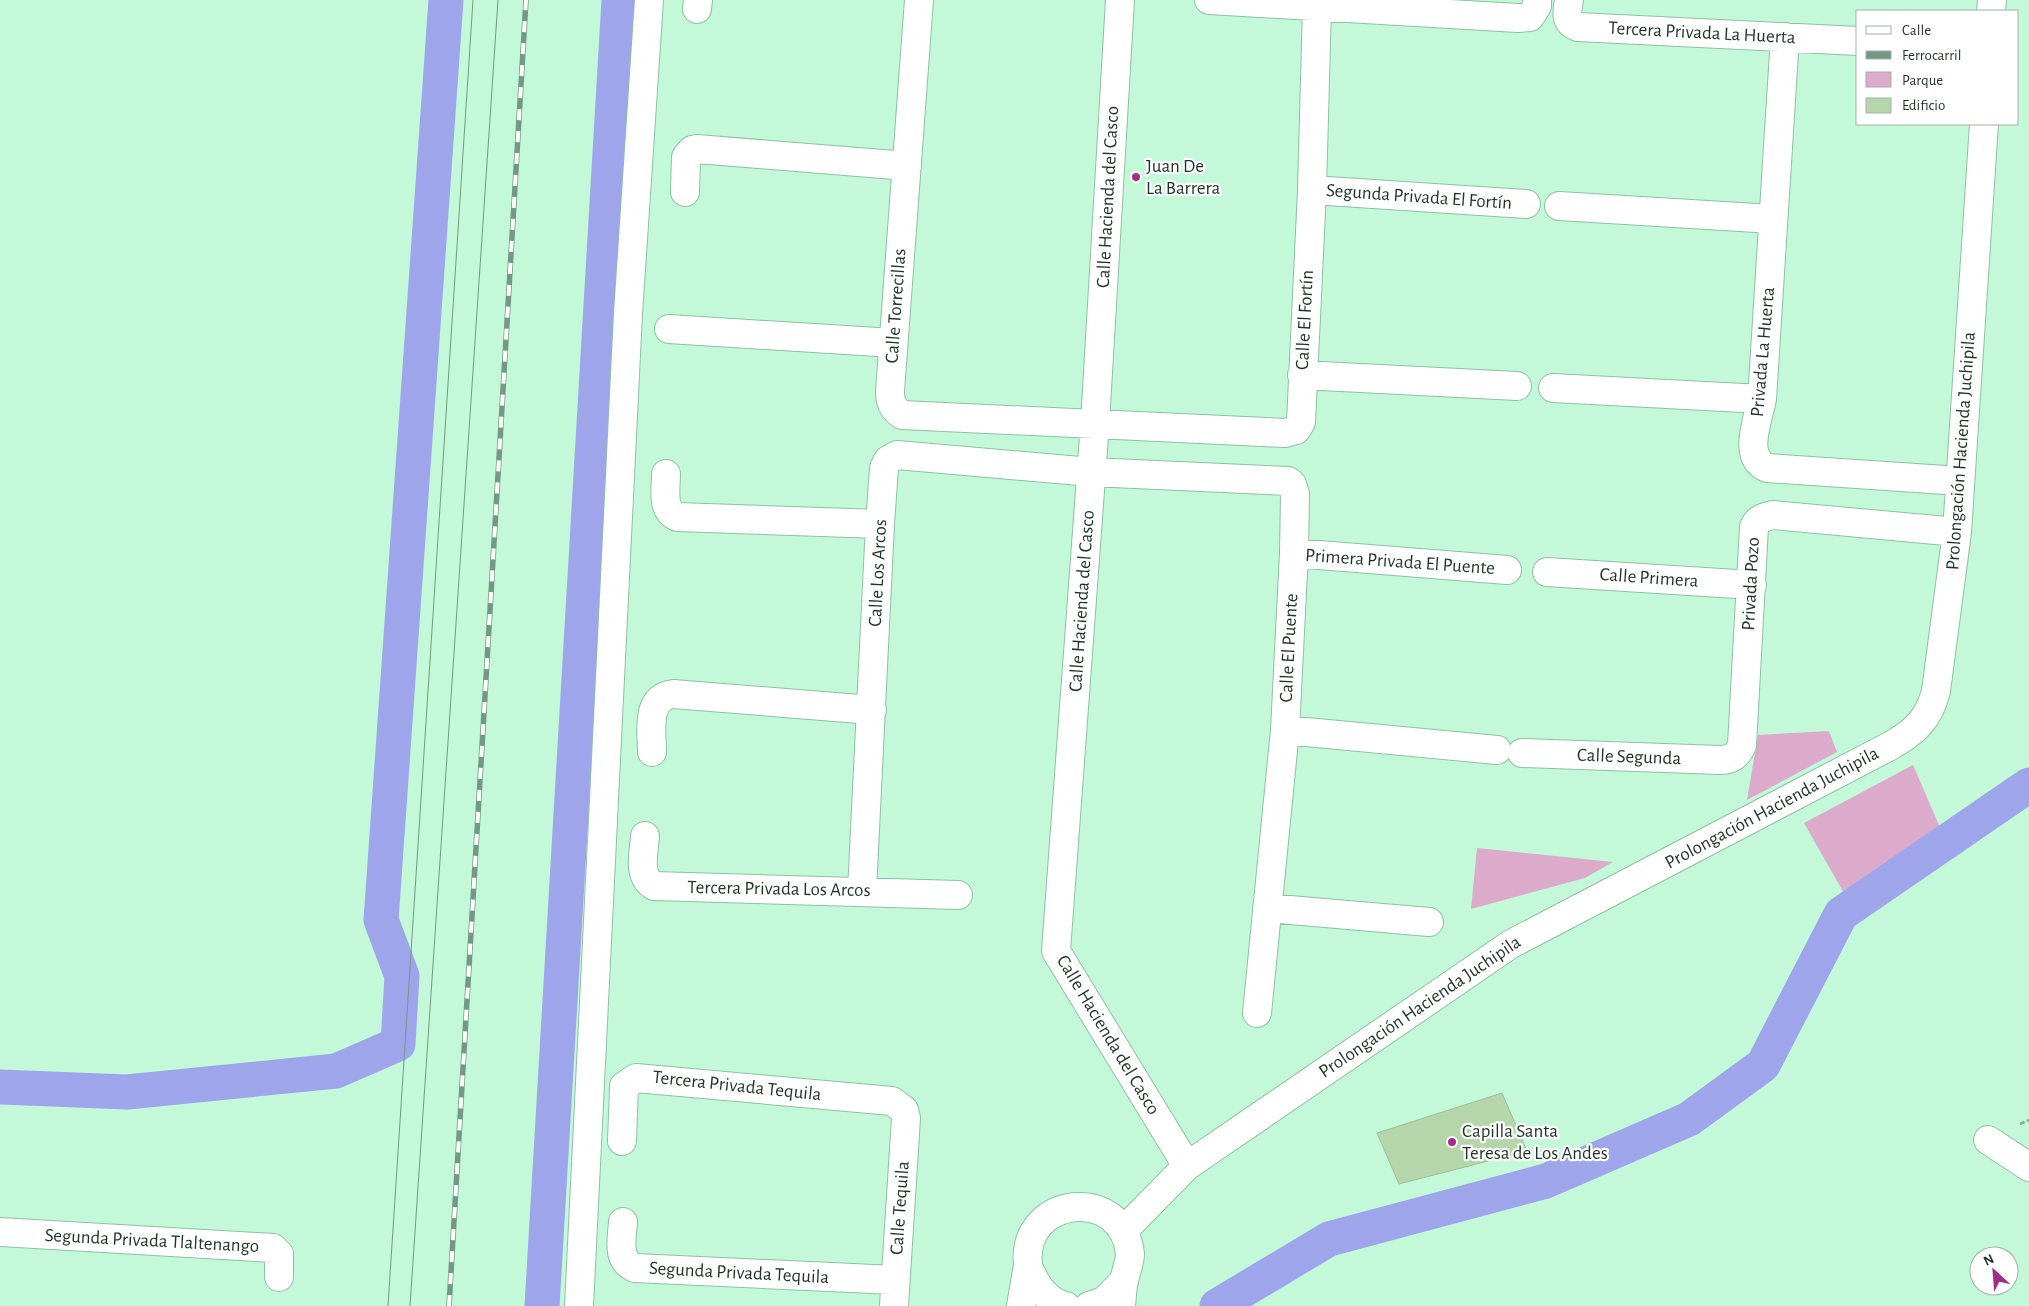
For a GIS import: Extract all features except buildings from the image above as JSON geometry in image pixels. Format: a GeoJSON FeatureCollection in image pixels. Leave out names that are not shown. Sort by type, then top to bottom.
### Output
{"type":"FeatureCollection","features":[{"type":"Feature","properties":{"kind":"street"},"geometry":{"type":"LineString","coordinates":[[579,1306],[628,314],[649,0]]}},
{"type":"Feature","properties":{"kind":"street","name":"Calle Torrecillas"},"geometry":{"type":"LineString","coordinates":[[919,0],[893,343],[890,398],[892,406],[902,415],[1095,423]]}},
{"type":"Feature","properties":{"kind":"street","name":"Calle Hacienda del Casco"},"geometry":{"type":"LineString","coordinates":[[1120,0],[1095,423],[1056,951],[1187,1166]]}},
{"type":"Feature","properties":{"kind":"street"},"geometry":{"type":"LineString","coordinates":[[1209,0],[1524,18],[1530,17],[1537,0]]}},
{"type":"Feature","properties":{"kind":"street","name":"Tercera Privada La Huerta"},"geometry":{"type":"LineString","coordinates":[[1569,0],[1568,18],[1570,23],[1578,27],[1856,41]]}},
{"type":"Feature","properties":{"kind":"street","name":"Calle El Fortín"},"geometry":{"type":"LineString","coordinates":[[1095,423],[1290,432],[1296,430],[1301,422],[1318,7]]}},
{"type":"Feature","properties":{"kind":"street","name":"Privada La Huerta"},"geometry":{"type":"LineString","coordinates":[[1785,37],[1762,399],[1752,444],[1757,461],[1768,468],[1960,480]]}},
{"type":"Feature","properties":{"kind":"street","name":"Prolongación Hacienda Juchipila"},"geometry":{"type":"LineString","coordinates":[[1123,1231],[1187,1166],[1511,944],[1906,737],[1919,725],[1932,708],[1936,692],[1958,532],[1984,125]]}},
{"type":"Feature","properties":{"kind":"street"},"geometry":{"type":"LineString","coordinates":[[686,192],[686,158],[688,153],[696,149],[907,166]]}},
{"type":"Feature","properties":{"kind":"street","name":"Segunda Privada El Fortín"},"geometry":{"type":"LineString","coordinates":[[1312,190],[1526,204]]}},
{"type":"Feature","properties":{"kind":"street"},"geometry":{"type":"LineString","coordinates":[[1560,206],[1773,219]]}},
{"type":"Feature","properties":{"kind":"street"},"geometry":{"type":"LineString","coordinates":[[669,329],[893,343]]}},
{"type":"Feature","properties":{"kind":"street"},"geometry":{"type":"LineString","coordinates":[[1302,375],[1517,386]]}},
{"type":"Feature","properties":{"kind":"street"},"geometry":{"type":"LineString","coordinates":[[1553,388],[1762,399]]}},
{"type":"Feature","properties":{"kind":"street","name":"Calle Los Arcos"},"geometry":{"type":"LineString","coordinates":[[862,891],[880,524],[884,468],[886,463],[893,456],[1091,472]]}},
{"type":"Feature","properties":{"kind":"street","name":"Calle El Puente"},"geometry":{"type":"LineString","coordinates":[[1091,472],[1288,481],[1292,484],[1295,494],[1294,553],[1284,730],[1257,1012]]}},
{"type":"Feature","properties":{"kind":"street"},"geometry":{"type":"LineString","coordinates":[[666,474],[666,503],[669,512],[677,517],[880,524]]}},
{"type":"Feature","properties":{"kind":"street","name":"Privada Pozo"},"geometry":{"type":"LineString","coordinates":[[1734,757],[1742,744],[1754,527],[1756,522],[1764,516],[1772,515],[1958,532]]}},
{"type":"Feature","properties":{"kind":"street","name":"Primera Privada El Puente"},"geometry":{"type":"LineString","coordinates":[[1294,553],[1507,570]]}},
{"type":"Feature","properties":{"kind":"street","name":"Calle Primera"},"geometry":{"type":"LineString","coordinates":[[1546,572],[1752,585]]}},
{"type":"Feature","properties":{"kind":"street"},"geometry":{"type":"LineString","coordinates":[[652,752],[652,714],[654,706],[666,695],[673,694],[872,710]]}},
{"type":"Feature","properties":{"kind":"street","name":"Calle Segunda"},"geometry":{"type":"LineString","coordinates":[[1284,730],[1510,752],[1720,760],[1728,760],[1734,757]]}},
{"type":"Feature","properties":{"kind":"street","name":"Tercera Privada Los Arcos"},"geometry":{"type":"LineString","coordinates":[[646,836],[644,875],[649,883],[654,886],[958,895]]}},
{"type":"Feature","properties":{"kind":"street"},"geometry":{"type":"LineString","coordinates":[[1267,908],[1429,922]]}},
{"type":"Feature","properties":{"kind":"street","name":"Tercera Privada Tequila"},"geometry":{"type":"LineString","coordinates":[[622,1141],[624,1086],[636,1078],[892,1101],[904,1110]]}},
{"type":"Feature","properties":{"kind":"street","name":"Calle Tequila"},"geometry":{"type":"LineString","coordinates":[[895,1293],[906,1124],[904,1110]]}},
{"type":"Feature","properties":{"kind":"street"},"geometry":{"type":"LineString","coordinates":[[1988,1140],[2029,1167]]}},
{"type":"Feature","properties":{"kind":"street"},"geometry":{"type":"LineString","coordinates":[[1021,1306],[1028,1265],[1029,1243],[1041,1222],[1063,1208],[1089,1206],[1109,1216],[1123,1231],[1130,1255],[1122,1294],[1089,1306]]}},
{"type":"Feature","properties":{"kind":"street","name":"Segunda Privada Tequila"},"geometry":{"type":"LineString","coordinates":[[623,1222],[622,1255],[624,1261],[635,1268],[895,1293]]}},
{"type":"Feature","properties":{"kind":"street","name":"Segunda Privada Tlaltenango"},"geometry":{"type":"LineString","coordinates":[[0,1232],[273,1248],[279,1254],[279,1277]]}},
{"type":"Feature","properties":{"kind":"street"},"geometry":{"type":"LineString","coordinates":[[1028,1265],[1040,1292],[1066,1306]]}},
{"type":"Feature","properties":{"kind":"green space"},"geometry":{"type":"Polygon","coordinates":[[[1829,731],[1837,752],[1747,800],[1758,735],[1829,731]]]}},
{"type":"Feature","properties":{"kind":"green space"},"geometry":{"type":"Polygon","coordinates":[[[1913,765],[1942,832],[1845,895],[1804,823],[1913,765]]]}},
{"type":"Feature","properties":{"kind":"green space"},"geometry":{"type":"Polygon","coordinates":[[[1477,848],[1613,862],[1585,878],[1471,909],[1477,848]]]}},
{"type":"Feature","properties":{"kind":"waterway"},"geometry":{"type":"LineString","coordinates":[[0,1087],[127,1092],[336,1071],[398,1044],[402,976],[381,920],[446,0]]}},
{"type":"Feature","properties":{"kind":"waterway"},"geometry":{"type":"LineString","coordinates":[[542,1306],[619,0]]}},
{"type":"Feature","properties":{"kind":"waterway"},"geometry":{"type":"LineString","coordinates":[[1217,1306],[1329,1239],[1546,1181],[1689,1119],[1763,1065],[1841,914],[2029,785]]}},
{"type":"Feature","properties":{"kind":"tram line"},"geometry":{"type":"LineString","coordinates":[[388,1306],[473,0]]}},
{"type":"Feature","properties":{"kind":"tram line"},"geometry":{"type":"LineString","coordinates":[[410,1306],[498,0]]}},
{"type":"Feature","properties":{"kind":"railway"},"geometry":{"type":"LineString","coordinates":[[449,1306],[526,0]]}},
{"type":"Feature","properties":{"kind":"place","name":"Juan De La Barrera"},"geometry":{"type":"Point","coordinates":[1136,177]}},
{"type":"Feature","properties":{"kind":"place","name":"Capilla Santa Teresa de Los Andes"},"geometry":{"type":"Point","coordinates":[1452,1142]}}]}
